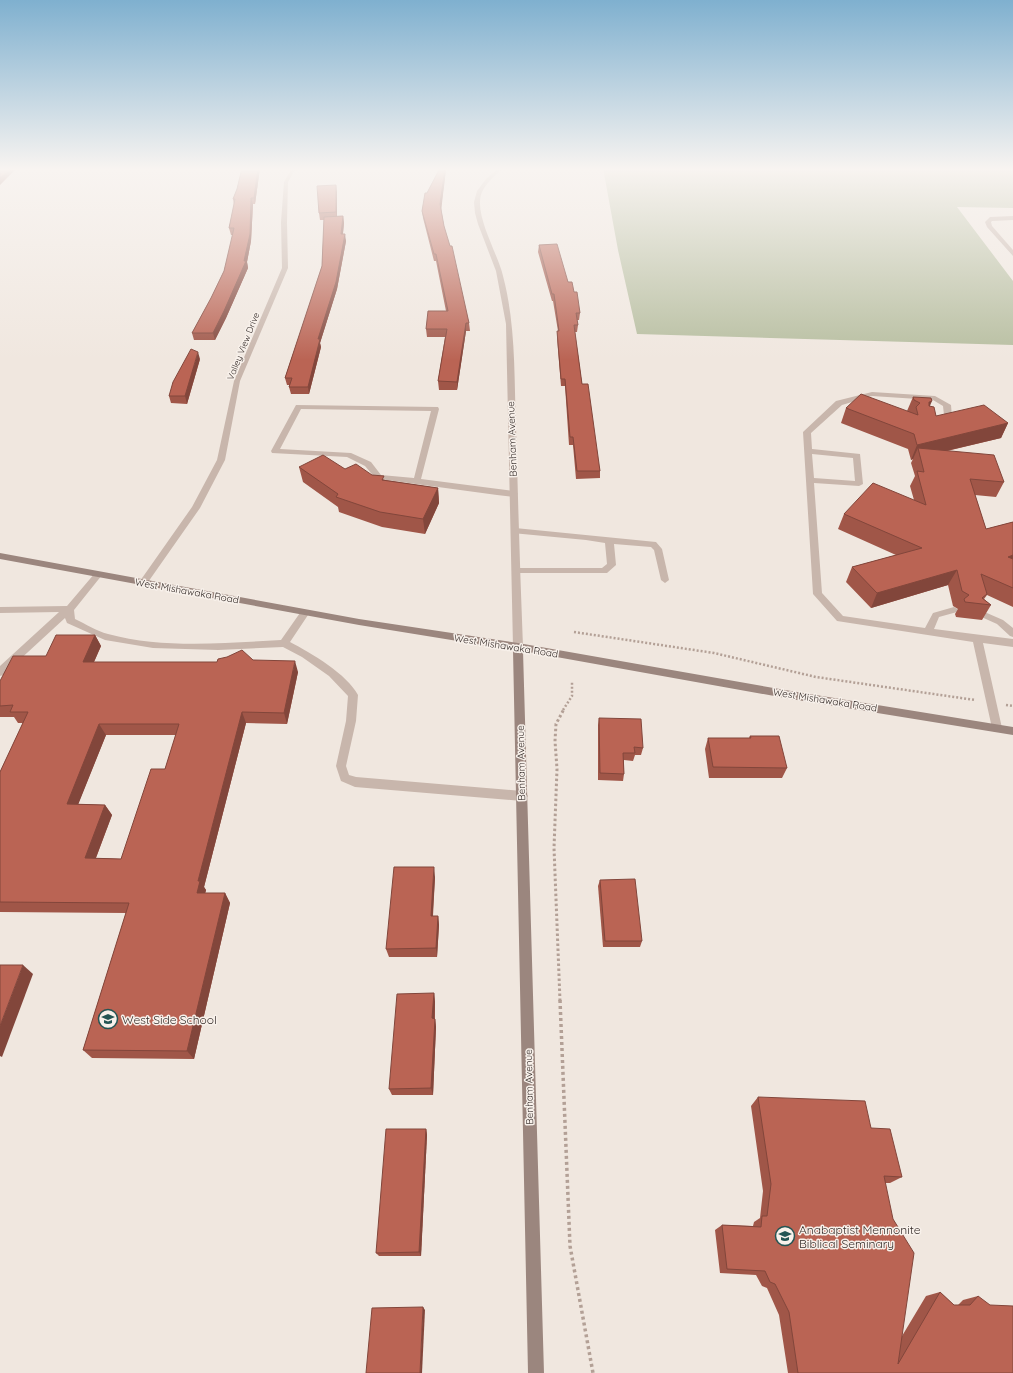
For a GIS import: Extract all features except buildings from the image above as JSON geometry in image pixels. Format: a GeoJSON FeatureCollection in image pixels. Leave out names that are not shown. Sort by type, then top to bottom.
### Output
{"type":"FeatureCollection","features":[{"type":"Feature","properties":{"kind":"main road","name":"West Mishawaka Road"},"geometry":{"type":"LineString","coordinates":[[0,556],[306,612],[1013,731]]}},
{"type":"Feature","properties":{"kind":"main road","name":"Benham Avenue"},"geometry":{"type":"LineString","coordinates":[[518,648],[536,1373]]}},
{"type":"Feature","properties":{"kind":"street","name":"Valley View Drive"},"geometry":{"type":"LineString","coordinates":[[142,583],[196,508],[221,460],[237,381],[285,268],[284,232]]}},
{"type":"Feature","properties":{"kind":"street","name":"Benham Avenue"},"geometry":{"type":"LineString","coordinates":[[484,232],[496,261],[506,302],[509,324],[518,648]]}},
{"type":"Feature","properties":{"kind":"street"},"geometry":{"type":"LineString","coordinates":[[994,232],[1013,254]]}},
{"type":"Feature","properties":{"kind":"street"},"geometry":{"type":"LineString","coordinates":[[927,419],[948,417],[947,405],[935,398],[872,394],[840,402],[807,432],[818,594],[840,619],[1013,643]]}},
{"type":"Feature","properties":{"kind":"street"},"geometry":{"type":"LineString","coordinates":[[856,398],[867,404]]}},
{"type":"Feature","properties":{"kind":"street"},"geometry":{"type":"LineString","coordinates":[[416,481],[435,408],[299,408],[275,451],[348,456],[368,464],[380,478],[416,481],[467,490],[514,494]]}},
{"type":"Feature","properties":{"kind":"street"},"geometry":{"type":"LineString","coordinates":[[808,451],[856,456],[859,484],[810,480]]}},
{"type":"Feature","properties":{"kind":"street"},"geometry":{"type":"LineString","coordinates":[[515,531],[653,544],[658,549],[665,580]]}},
{"type":"Feature","properties":{"kind":"street"},"geometry":{"type":"LineString","coordinates":[[516,571],[604,571],[612,565],[610,541]]}},
{"type":"Feature","properties":{"kind":"street"},"geometry":{"type":"LineString","coordinates":[[0,672],[69,609],[98,574]]}},
{"type":"Feature","properties":{"kind":"street"},"geometry":{"type":"LineString","coordinates":[[0,610],[69,609]]}},
{"type":"Feature","properties":{"kind":"street"},"geometry":{"type":"LineString","coordinates":[[69,609],[70,621],[108,638],[151,645],[213,648],[284,643],[304,654],[332,673],[353,695],[351,720],[341,766],[346,778],[355,782],[522,796]]}},
{"type":"Feature","properties":{"kind":"street"},"geometry":{"type":"LineString","coordinates":[[928,631],[936,615],[954,610]]}},
{"type":"Feature","properties":{"kind":"street"},"geometry":{"type":"LineString","coordinates":[[284,643],[306,612]]}},
{"type":"Feature","properties":{"kind":"street"},"geometry":{"type":"LineString","coordinates":[[980,613],[1000,622],[1013,634]]}},
{"type":"Feature","properties":{"kind":"street"},"geometry":{"type":"LineString","coordinates":[[976,639],[997,728]]}},
{"type":"Feature","properties":{"kind":"path"},"geometry":{"type":"LineString","coordinates":[[574,632],[714,653],[816,677],[1013,706]]}},
{"type":"Feature","properties":{"kind":"path"},"geometry":{"type":"LineString","coordinates":[[572,681],[572,696],[562,711],[556,724],[555,741],[557,769],[554,848],[570,1246],[593,1373]]}},
{"type":"Feature","properties":{"kind":"green space"},"geometry":{"type":"Polygon","coordinates":[[[615,232],[976,232],[1013,281],[1013,345],[637,334],[615,232]]]}},
{"type":"Feature","properties":{"kind":"place","name":"West Side School"},"geometry":{"type":"Point","coordinates":[108,1019]}},
{"type":"Feature","properties":{"kind":"place","name":"Anabaptist Mennonite Biblical Seminary"},"geometry":{"type":"Point","coordinates":[785,1236]}}]}
